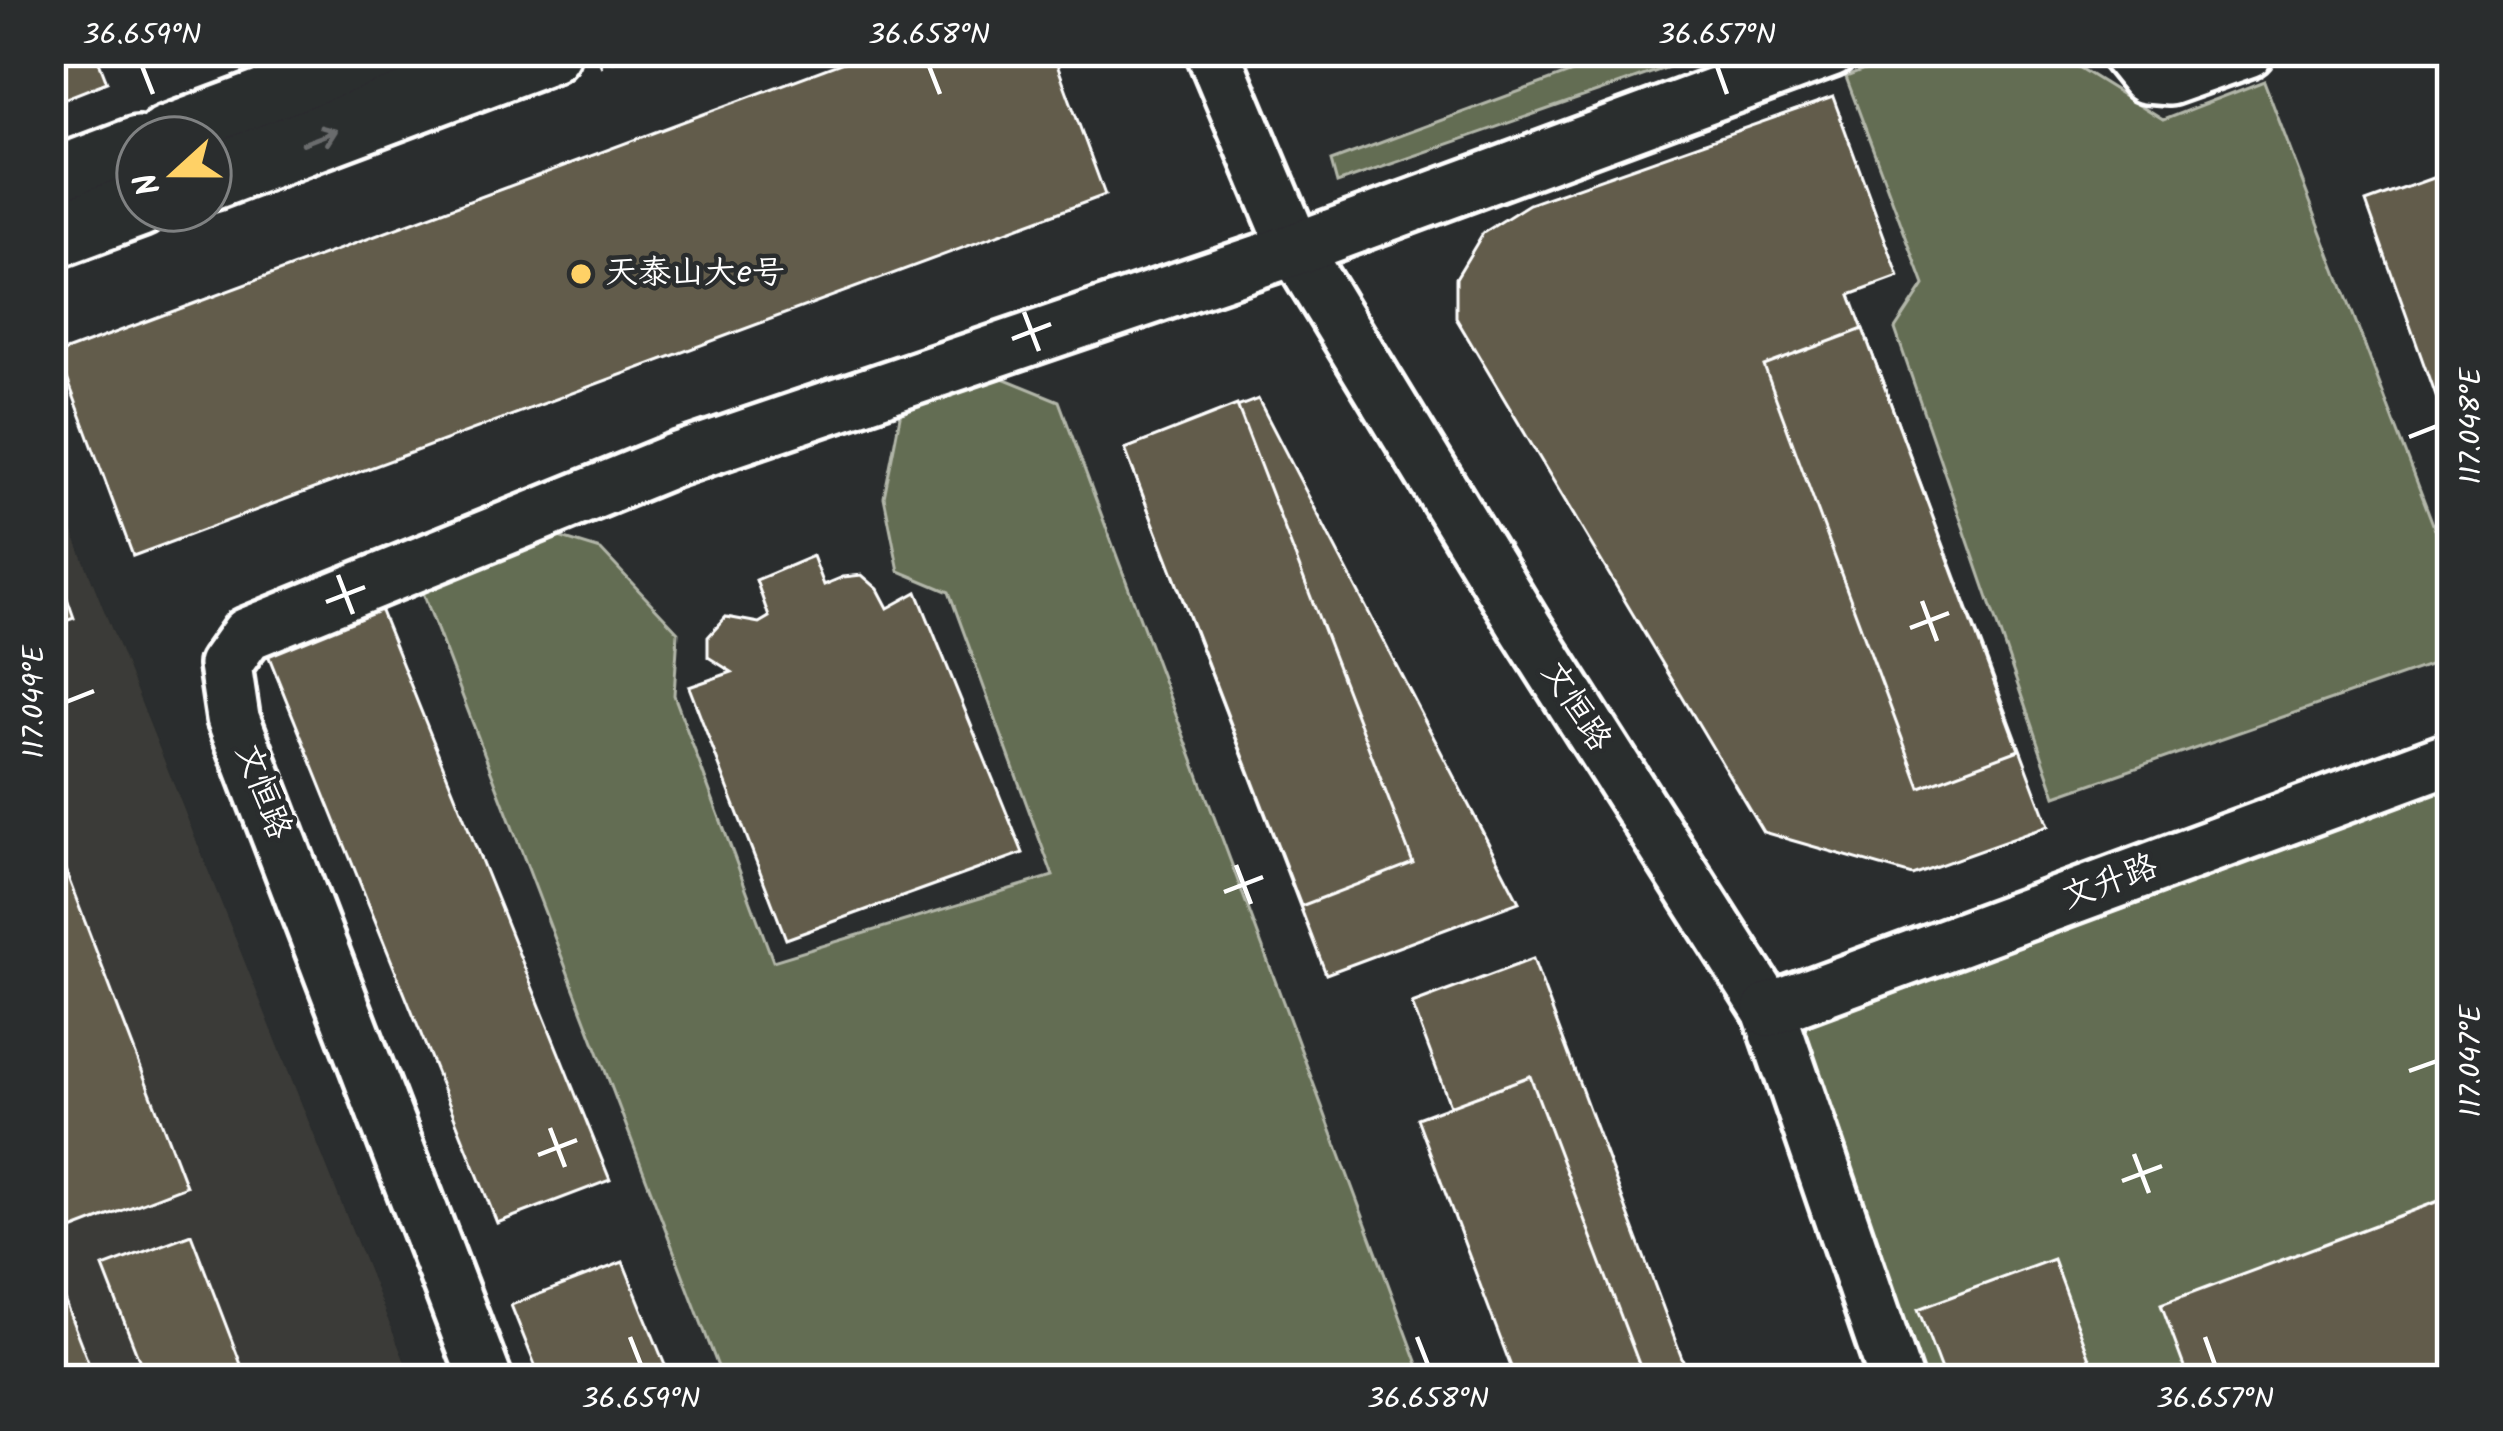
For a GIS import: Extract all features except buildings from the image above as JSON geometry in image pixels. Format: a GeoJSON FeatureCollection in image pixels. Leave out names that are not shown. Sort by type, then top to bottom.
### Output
{"type":"FeatureCollection","features":[{"type":"Feature","properties":{"kind":"main road"},"geometry":{"type":"LineString","coordinates":[[232,114],[401,51]]}},
{"type":"Feature","properties":{"kind":"main road"},"geometry":{"type":"LineString","coordinates":[[234,169],[548,51]]}},
{"type":"Feature","properties":{"kind":"main road"},"geometry":{"type":"LineString","coordinates":[[51,182],[114,158]]}},
{"type":"Feature","properties":{"kind":"main road"},"geometry":{"type":"LineString","coordinates":[[51,237],[114,214]]}},
{"type":"Feature","properties":{"kind":"street","name":"文恒路"},"geometry":{"type":"LineString","coordinates":[[1212,51],[1295,249],[1526,628],[1769,1010],[1896,1380]]}},
{"type":"Feature","properties":{"kind":"street","name":"文恒路"},"geometry":{"type":"LineString","coordinates":[[487,1380],[233,718],[225,665],[247,634],[672,461],[1295,249],[1831,51]]}},
{"type":"Feature","properties":{"kind":"street"},"geometry":{"type":"LineString","coordinates":[[2125,51],[2146,77],[2169,79],[2238,53]]}},
{"type":"Feature","properties":{"kind":"street","name":"文升路"},"geometry":{"type":"LineString","coordinates":[[1769,1010],[2452,757]]}},
{"type":"Feature","properties":{"kind":"shaded area"},"geometry":{"type":"Polygon","coordinates":[[[51,478],[412,1380],[51,1380],[51,478]]]}},
{"type":"Feature","properties":{"kind":"green space"},"geometry":{"type":"Polygon","coordinates":[[[1629,51],[1714,51],[1337,183],[1331,161],[1629,51]]]}},
{"type":"Feature","properties":{"kind":"green space"},"geometry":{"type":"Polygon","coordinates":[[[1912,51],[2052,51],[2163,120],[2264,81],[2452,574],[2452,658],[2056,796],[1895,329],[1924,285],[1846,77],[1912,51]]]}},
{"type":"Feature","properties":{"kind":"green space"},"geometry":{"type":"Polygon","coordinates":[[[976,367],[1059,401],[1424,1380],[723,1380],[422,590],[549,534],[601,550],[678,632],[674,695],[773,961],[1053,876],[949,592],[899,571],[884,497],[904,396],[976,367]]]}},
{"type":"Feature","properties":{"kind":"green space"},"geometry":{"type":"Polygon","coordinates":[[[2452,786],[2452,1380],[1920,1380],[1789,1028],[2452,786]]]}},
{"type":"Feature","properties":{"kind":"place","name":"天泰山大e号"},"geometry":{"type":"Point","coordinates":[581,274]}}]}
